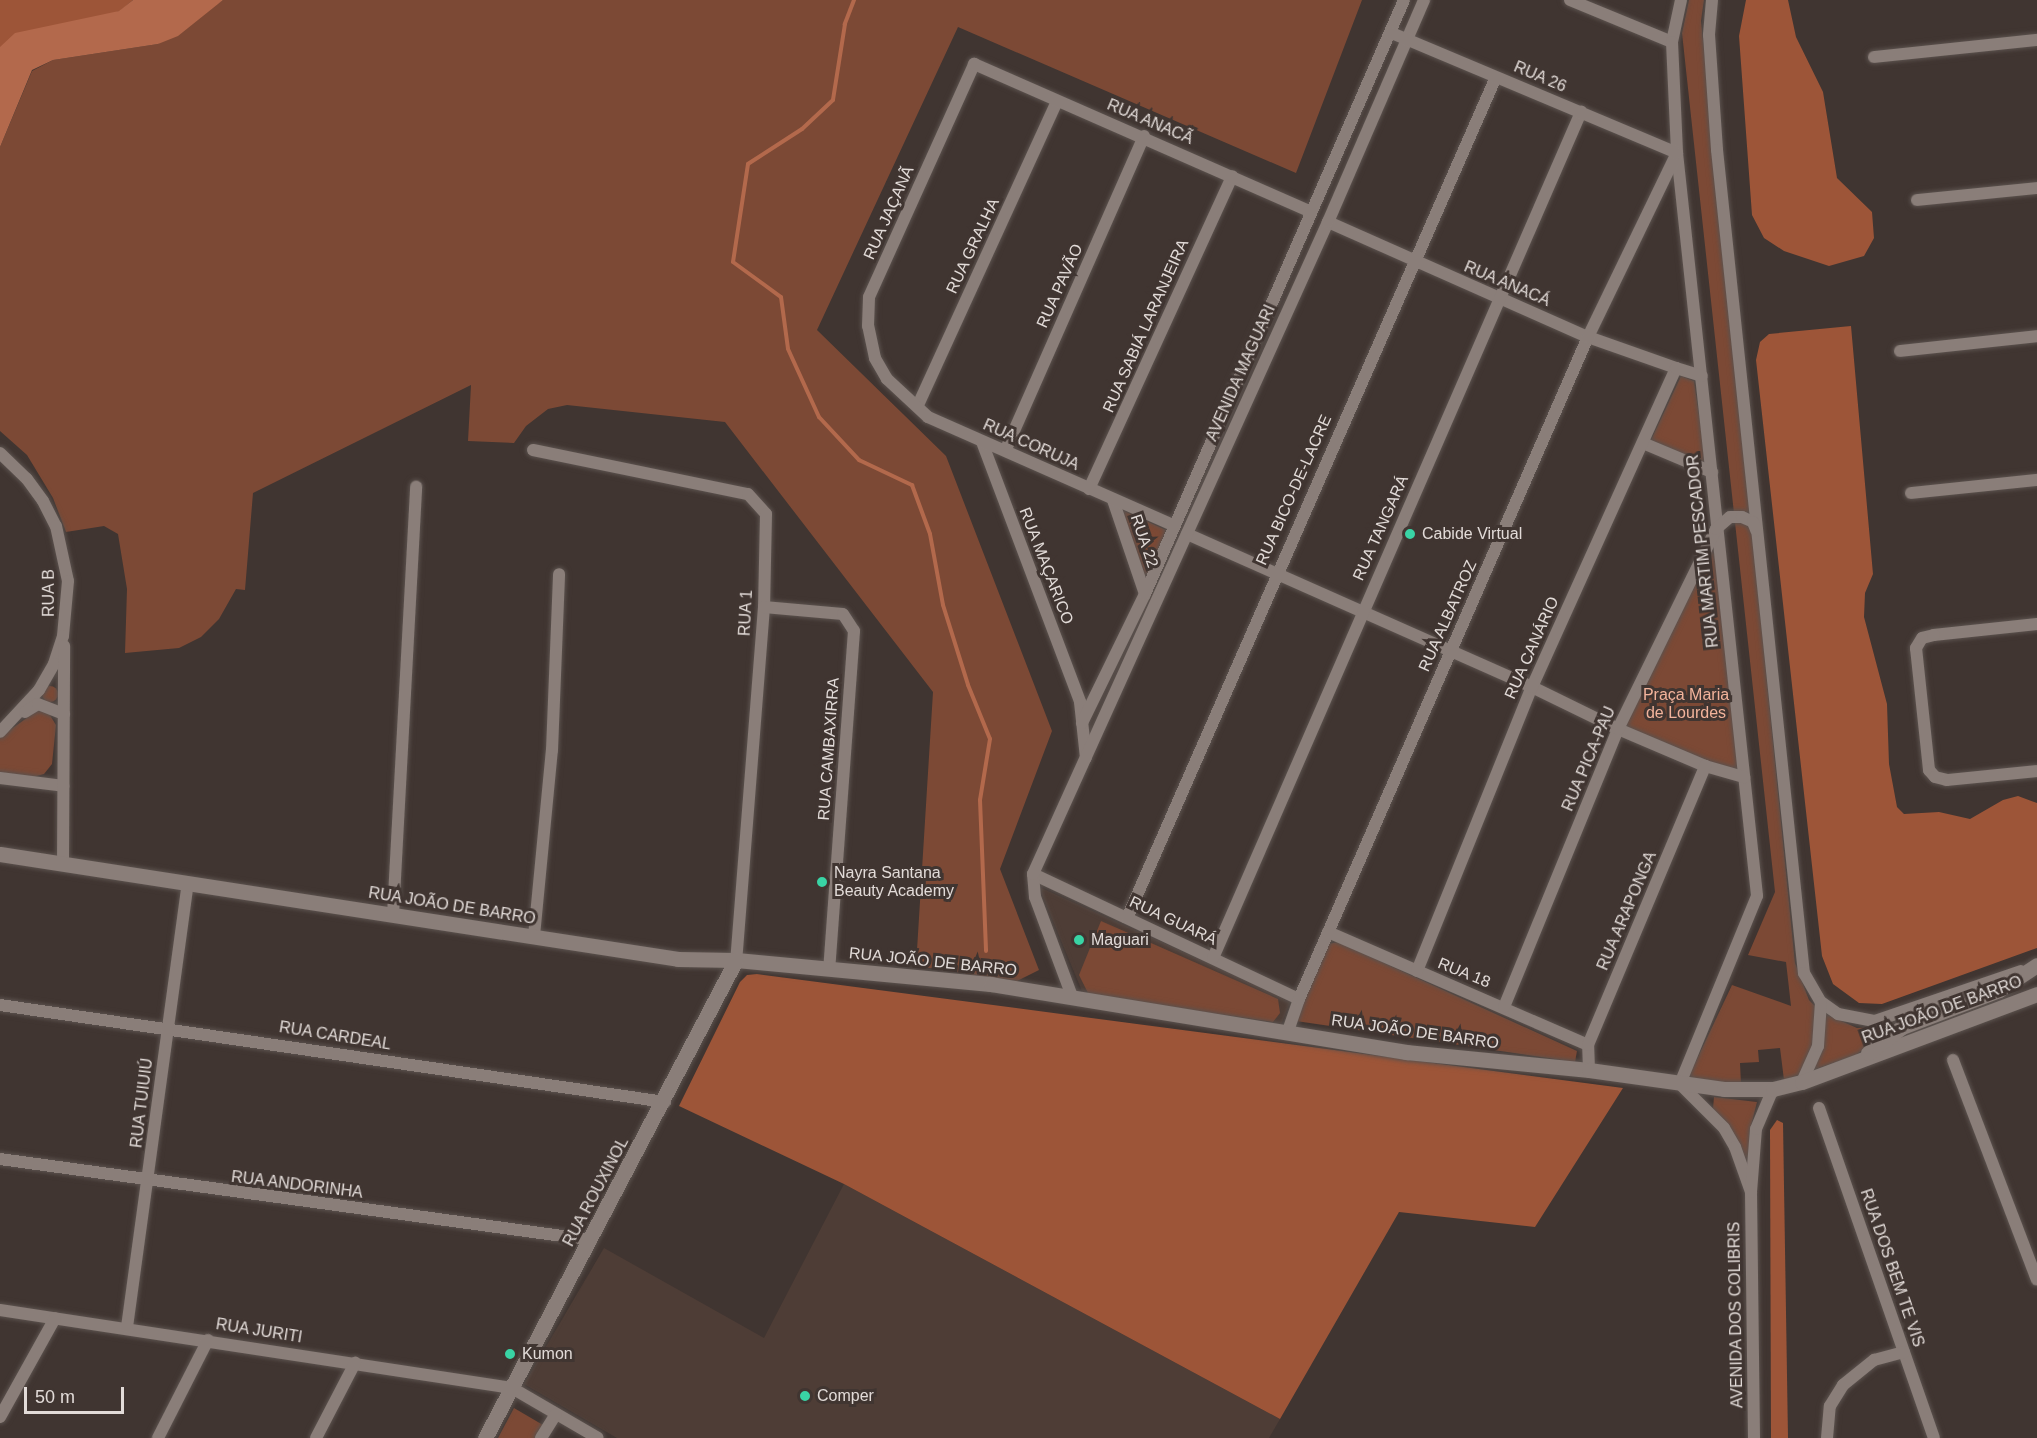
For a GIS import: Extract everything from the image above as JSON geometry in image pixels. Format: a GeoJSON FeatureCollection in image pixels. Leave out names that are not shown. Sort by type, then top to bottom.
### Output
{"type":"FeatureCollection","features":[{"type":"Feature","properties":{"kind":"street","name":"AVENIDA MAGUARI"},"geometry":{"type":"LineString","coordinates":[[1085,704],[1145,594],[1173,525],[1404,0]]}},
{"type":"Feature","properties":{"kind":"street","name":"AVENIDA MAGUARI"},"geometry":{"type":"LineString","coordinates":[[1033,874],[1087,760],[1328,222],[1424,0]]}},
{"type":"Feature","properties":{"kind":"street"},"geometry":{"type":"LineString","coordinates":[[1570,0],[1672,42]]}},
{"type":"Feature","properties":{"kind":"street","name":"RUA MARTIM PESCADOR"},"geometry":{"type":"LineString","coordinates":[[1680,1084],[1757,896],[1677,153],[1672,42],[1681,0]]}},
{"type":"Feature","properties":{"kind":"street"},"geometry":{"type":"LineString","coordinates":[[1712,0],[1709,35],[1712,99],[1802,963],[1808,984],[1821,1002],[1818,1046],[1802,1082]]}},
{"type":"Feature","properties":{"kind":"street","name":"RUA 26"},"geometry":{"type":"LineString","coordinates":[[1391,33],[1677,153]]}},
{"type":"Feature","properties":{"kind":"street"},"geometry":{"type":"LineString","coordinates":[[1874,57],[2037,40]]}},
{"type":"Feature","properties":{"kind":"street","name":"RUA ANACÃ"},"geometry":{"type":"LineString","coordinates":[[974,64],[1144,136],[1311,212]]}},
{"type":"Feature","properties":{"kind":"street","name":"RUA JAÇANÃ"},"geometry":{"type":"LineString","coordinates":[[886,379],[875,358],[868,326],[869,297],[974,64]]}},
{"type":"Feature","properties":{"kind":"street","name":"RUA BICO-DE-LACRE"},"geometry":{"type":"LineString","coordinates":[[1127,918],[1275,573],[1496,76]]}},
{"type":"Feature","properties":{"kind":"street","name":"RUA GRALHA"},"geometry":{"type":"LineString","coordinates":[[918,405],[1057,101]]}},
{"type":"Feature","properties":{"kind":"street","name":"RUA TANGARÁ"},"geometry":{"type":"LineString","coordinates":[[1213,958],[1361,612],[1501,299],[1581,112]]}},
{"type":"Feature","properties":{"kind":"street","name":"RUA PAVÃO"},"geometry":{"type":"LineString","coordinates":[[1006,449],[1144,136]]}},
{"type":"Feature","properties":{"kind":"street","name":"RUA ALBATROZ"},"geometry":{"type":"LineString","coordinates":[[1288,1031],[1299,999],[1588,337],[1677,153]]}},
{"type":"Feature","properties":{"kind":"street","name":"RUA SABIÁ LARANJEIRA"},"geometry":{"type":"LineString","coordinates":[[1089,489],[1232,176]]}},
{"type":"Feature","properties":{"kind":"street"},"geometry":{"type":"LineString","coordinates":[[1917,200],[2037,188]]}},
{"type":"Feature","properties":{"kind":"street","name":"RUA ANACÁ"},"geometry":{"type":"LineString","coordinates":[[1328,222],[1588,337],[1676,368]]}},
{"type":"Feature","properties":{"kind":"street"},"geometry":{"type":"LineString","coordinates":[[1900,351],[2037,336]]}},
{"type":"Feature","properties":{"kind":"street"},"geometry":{"type":"LineString","coordinates":[[1676,368],[1702,376]]}},
{"type":"Feature","properties":{"kind":"street","name":"RUA CANÁRIO"},"geometry":{"type":"LineString","coordinates":[[1416,971],[1532,687],[1676,368]]}},
{"type":"Feature","properties":{"kind":"street","name":"RUA CORUJA"},"geometry":{"type":"LineString","coordinates":[[886,379],[918,405],[928,417],[982,442],[1006,449],[1113,500],[1173,525]]}},
{"type":"Feature","properties":{"kind":"street","name":"RUA MAÇARICO"},"geometry":{"type":"LineString","coordinates":[[982,442],[1085,704],[1082,723]]}},
{"type":"Feature","properties":{"kind":"street"},"geometry":{"type":"LineString","coordinates":[[1643,443],[1712,472]]}},
{"type":"Feature","properties":{"kind":"street","name":"RUA 1"},"geometry":{"type":"LineString","coordinates":[[533,450],[748,494],[766,514],[764,607],[736,960]]}},
{"type":"Feature","properties":{"kind":"street","name":"RUA B"},"geometry":{"type":"LineString","coordinates":[[0,453],[27,479],[56,526],[68,580],[63,636],[39,690],[21,714],[1,730]]}},
{"type":"Feature","properties":{"kind":"street"},"geometry":{"type":"LineString","coordinates":[[1911,493],[2037,480]]}},
{"type":"Feature","properties":{"kind":"street"},"geometry":{"type":"LineString","coordinates":[[393,915],[416,487]]}},
{"type":"Feature","properties":{"kind":"street","name":"RUA 22"},"geometry":{"type":"LineString","coordinates":[[1113,500],[1145,594]]}},
{"type":"Feature","properties":{"kind":"street"},"geometry":{"type":"LineString","coordinates":[[1716,529],[1730,517],[1742,517],[1753,522],[1758,535]]}},
{"type":"Feature","properties":{"kind":"street","name":"RUA PICA-PAU"},"geometry":{"type":"LineString","coordinates":[[1504,1007],[1618,729],[1716,529]]}},
{"type":"Feature","properties":{"kind":"street"},"geometry":{"type":"LineString","coordinates":[[1187,534],[1532,687],[1618,729],[1705,766],[1744,777]]}},
{"type":"Feature","properties":{"kind":"street"},"geometry":{"type":"LineString","coordinates":[[534,936],[552,750],[559,574]]}},
{"type":"Feature","properties":{"kind":"street","name":"RUA CAMBAXIRRA"},"geometry":{"type":"LineString","coordinates":[[764,607],[843,614],[854,631],[829,969]]}},
{"type":"Feature","properties":{"kind":"street"},"geometry":{"type":"LineString","coordinates":[[2037,624],[1934,635],[1922,638],[1916,648],[1929,770],[1935,777],[1947,780],[2037,771]]}},
{"type":"Feature","properties":{"kind":"street"},"geometry":{"type":"LineString","coordinates":[[63,636],[63,864]]}},
{"type":"Feature","properties":{"kind":"street"},"geometry":{"type":"LineString","coordinates":[[21,714],[38,704],[64,714]]}},
{"type":"Feature","properties":{"kind":"street"},"geometry":{"type":"LineString","coordinates":[[1085,704],[1106,717]]}},
{"type":"Feature","properties":{"kind":"street"},"geometry":{"type":"LineString","coordinates":[[1082,723],[1098,734]]}},
{"type":"Feature","properties":{"kind":"street"},"geometry":{"type":"LineString","coordinates":[[1082,723],[1087,760]]}},
{"type":"Feature","properties":{"kind":"street","name":"RUA ARAPONGA"},"geometry":{"type":"LineString","coordinates":[[1589,1071],[1588,1045],[1705,766]]}},
{"type":"Feature","properties":{"kind":"street"},"geometry":{"type":"LineString","coordinates":[[0,778],[64,786]]}},
{"type":"Feature","properties":{"kind":"street","name":"RUA JOÃO DE BARRO"},"geometry":{"type":"LineString","coordinates":[[0,854],[678,958],[736,960],[991,984],[1406,1052],[1589,1071],[1714,1089],[1773,1089],[1802,1082],[2037,994]]}},
{"type":"Feature","properties":{"kind":"street"},"geometry":{"type":"LineString","coordinates":[[1033,874],[1035,897],[1073,999]]}},
{"type":"Feature","properties":{"kind":"street","name":"RUA GUARÁ"},"geometry":{"type":"LineString","coordinates":[[1033,874],[1299,999]]}},
{"type":"Feature","properties":{"kind":"street","name":"RUA TUIUIÚ"},"geometry":{"type":"LineString","coordinates":[[127,1328],[149,1182],[188,883]]}},
{"type":"Feature","properties":{"kind":"street","name":"RUA 18"},"geometry":{"type":"LineString","coordinates":[[1328,932],[1588,1045]]}},
{"type":"Feature","properties":{"kind":"street","name":"RUA ROUXINOL"},"geometry":{"type":"LineString","coordinates":[[485,1438],[665,1102],[736,960]]}},
{"type":"Feature","properties":{"kind":"street","name":"RUA JOÃO DE BARRO"},"geometry":{"type":"LineString","coordinates":[[1821,1002],[1852,1020],[1875,1021],[2032,967]]}},
{"type":"Feature","properties":{"kind":"street","name":"RUA JOÃO DE BARRO"},"geometry":{"type":"LineString","coordinates":[[1859,1060],[1902,1027],[1999,990],[2032,967]]}},
{"type":"Feature","properties":{"kind":"street","name":"RUA CARDEAL"},"geometry":{"type":"LineString","coordinates":[[0,1005],[169,1027],[665,1102]]}},
{"type":"Feature","properties":{"kind":"street"},"geometry":{"type":"LineString","coordinates":[[1953,1060],[2037,1280]]}},
{"type":"Feature","properties":{"kind":"street","name":"AVENIDA DOS COLIBRIS"},"geometry":{"type":"LineString","coordinates":[[1680,1084],[1712,1113],[1735,1147],[1751,1192]]}},
{"type":"Feature","properties":{"kind":"street"},"geometry":{"type":"LineString","coordinates":[[1712,1113],[1708,1101],[1714,1089]]}},
{"type":"Feature","properties":{"kind":"street","name":"AVENIDA DOS COLIBRIS"},"geometry":{"type":"LineString","coordinates":[[1754,1438],[1751,1192],[1753,1149],[1762,1108],[1773,1089]]}},
{"type":"Feature","properties":{"kind":"street"},"geometry":{"type":"LineString","coordinates":[[1754,1090],[1762,1108]]}},
{"type":"Feature","properties":{"kind":"street","name":"RUA DOS BEM TE VIS"},"geometry":{"type":"LineString","coordinates":[[1819,1108],[1934,1438]]}},
{"type":"Feature","properties":{"kind":"street","name":"RUA ANDORINHA"},"geometry":{"type":"LineString","coordinates":[[0,1159],[149,1182],[591,1240]]}},
{"type":"Feature","properties":{"kind":"street","name":"RUA JURITI"},"geometry":{"type":"LineString","coordinates":[[0,1310],[512,1388]]}},
{"type":"Feature","properties":{"kind":"street"},"geometry":{"type":"LineString","coordinates":[[0,1417],[55,1318]]}},
{"type":"Feature","properties":{"kind":"street"},"geometry":{"type":"LineString","coordinates":[[158,1438],[208,1340]]}},
{"type":"Feature","properties":{"kind":"street"},"geometry":{"type":"LineString","coordinates":[[1827,1438],[1830,1406],[1843,1385],[1874,1360],[1904,1352]]}},
{"type":"Feature","properties":{"kind":"street"},"geometry":{"type":"LineString","coordinates":[[316,1438],[355,1363]]}},
{"type":"Feature","properties":{"kind":"street"},"geometry":{"type":"LineString","coordinates":[[512,1388],[598,1438]]}},
{"type":"Feature","properties":{"kind":"street"},"geometry":{"type":"LineString","coordinates":[[542,1438],[556,1414]]}},
{"type":"Feature","properties":{"kind":"shaded area"},"geometry":{"type":"Polygon","coordinates":[[[0,0],[133,0],[120,11],[0,48],[0,0]]]}},
{"type":"Feature","properties":{"kind":"shaded area"},"geometry":{"type":"Polygon","coordinates":[[[133,0],[223,0],[178,36],[158,44],[53,60],[32,70],[0,147],[0,47],[15,33],[119,11],[133,0]]]}},
{"type":"Feature","properties":{"kind":"shaded area"},"geometry":{"type":"Polygon","coordinates":[[[1746,0],[1788,0],[1796,37],[1823,92],[1837,178],[1872,212],[1874,238],[1864,256],[1829,266],[1784,251],[1764,238],[1752,215],[1739,36],[1746,0]]]}},
{"type":"Feature","properties":{"kind":"shaded area"},"geometry":{"type":"Polygon","coordinates":[[[1851,326],[1873,574],[1865,593],[1864,617],[1887,704],[1889,764],[1897,807],[1904,814],[1939,812],[1970,819],[2003,800],[2018,796],[2037,803],[2037,948],[1882,1004],[1859,1003],[1833,984],[1822,956],[1756,360],[1760,342],[1769,334],[1851,326]]]}},
{"type":"Feature","properties":{"kind":"shaded area"},"geometry":{"type":"Polygon","coordinates":[[[1039,887],[1291,1000],[1281,1025],[1084,996],[1039,887]]]}},
{"type":"Feature","properties":{"kind":"shaded area"},"geometry":{"type":"Polygon","coordinates":[[[757,974],[1623,1088],[1535,1227],[1399,1212],[1280,1419],[844,1184],[679,1106],[740,982],[747,975],[757,974]]]}},
{"type":"Feature","properties":{"kind":"shaded area"},"geometry":{"type":"Polygon","coordinates":[[[1777,1120],[1783,1123],[1788,1438],[1771,1438],[1770,1130],[1777,1120]]]}},
{"type":"Feature","properties":{"kind":"shaded area"},"geometry":{"type":"Polygon","coordinates":[[[844,1184],[1280,1419],[1269,1438],[617,1438],[524,1384],[604,1248],[764,1338],[844,1184]]]}},
{"type":"Feature","properties":{"kind":"green space"},"geometry":{"type":"Polygon","coordinates":[[[223,0],[1362,0],[1296,173],[958,27],[817,330],[946,456],[1052,731],[1000,869],[1039,970],[1017,981],[916,966],[933,692],[725,422],[567,405],[548,409],[526,426],[514,443],[468,441],[471,385],[253,493],[245,590],[236,589],[219,619],[201,637],[179,648],[125,653],[127,589],[118,534],[104,526],[66,532],[53,498],[27,455],[0,431],[0,147],[32,71],[53,60],[158,44],[223,0]]]}},
{"type":"Feature","properties":{"kind":"green space"},"geometry":{"type":"Polygon","coordinates":[[[1689,0],[1704,0],[1701,21],[1795,963],[1809,1000],[1821,1012],[1857,1028],[1880,1027],[1880,1036],[1856,1055],[1784,1080],[1780,1048],[1758,1050],[1759,1062],[1740,1063],[1741,1084],[1688,1078],[1732,985],[1791,1006],[1786,962],[1748,955],[1775,892],[1682,33],[1689,0]]]}},
{"type":"Feature","properties":{"kind":"green space"},"geometry":{"type":"Polygon","coordinates":[[[1681,376],[1694,381],[1706,463],[1651,440],[1681,376]]]}},
{"type":"Feature","properties":{"kind":"green space"},"geometry":{"type":"Polygon","coordinates":[[[1122,510],[1166,530],[1146,583],[1122,510]]]}},
{"type":"Feature","properties":{"kind":"green space","name":"Praça Maria de Lourdes"},"geometry":{"type":"Polygon","coordinates":[[[1716,533],[1743,775],[1620,729],[1716,533]]]}},
{"type":"Feature","properties":{"kind":"green space"},"geometry":{"type":"Polygon","coordinates":[[[47,686],[53,686],[58,694],[56,700],[47,702],[42,697],[42,691],[47,686]]]}},
{"type":"Feature","properties":{"kind":"green space"},"geometry":{"type":"Polygon","coordinates":[[[38,710],[48,712],[56,725],[52,764],[44,774],[33,777],[0,774],[0,737],[38,710]]]}},
{"type":"Feature","properties":{"kind":"green space"},"geometry":{"type":"Polygon","coordinates":[[[1101,921],[1278,999],[1280,1013],[1273,1022],[1089,995],[1079,975],[1101,921]]]}},
{"type":"Feature","properties":{"kind":"green space"},"geometry":{"type":"Polygon","coordinates":[[[1338,942],[1577,1051],[1575,1062],[1296,1021],[1328,944],[1338,942]]]}},
{"type":"Feature","properties":{"kind":"green space"},"geometry":{"type":"Polygon","coordinates":[[[1714,1097],[1757,1102],[1749,1134],[1749,1170],[1713,1108],[1714,1097]]]}},
{"type":"Feature","properties":{"kind":"green space"},"geometry":{"type":"Polygon","coordinates":[[[514,1408],[543,1425],[535,1438],[498,1438],[514,1408]]]}},
{"type":"Feature","properties":{"kind":"waterway"},"geometry":{"type":"LineString","coordinates":[[854,0],[845,24],[833,100],[802,129],[748,164],[733,262],[781,297],[788,349],[819,417],[859,460],[912,485],[930,534],[943,605],[968,685],[990,739],[980,800],[986,951]]}},
{"type":"Feature","properties":{"kind":"place","name":"Cabide Virtual"},"geometry":{"type":"Point","coordinates":[1410,534]}},
{"type":"Feature","properties":{"kind":"place","name":"Nayra Santana Beauty Academy"},"geometry":{"type":"Point","coordinates":[822,882]}},
{"type":"Feature","properties":{"kind":"place","name":"Maguari"},"geometry":{"type":"Point","coordinates":[1079,940]}},
{"type":"Feature","properties":{"kind":"place","name":"Kumon"},"geometry":{"type":"Point","coordinates":[510,1354]}},
{"type":"Feature","properties":{"kind":"place","name":"Comper"},"geometry":{"type":"Point","coordinates":[805,1396]}}]}
